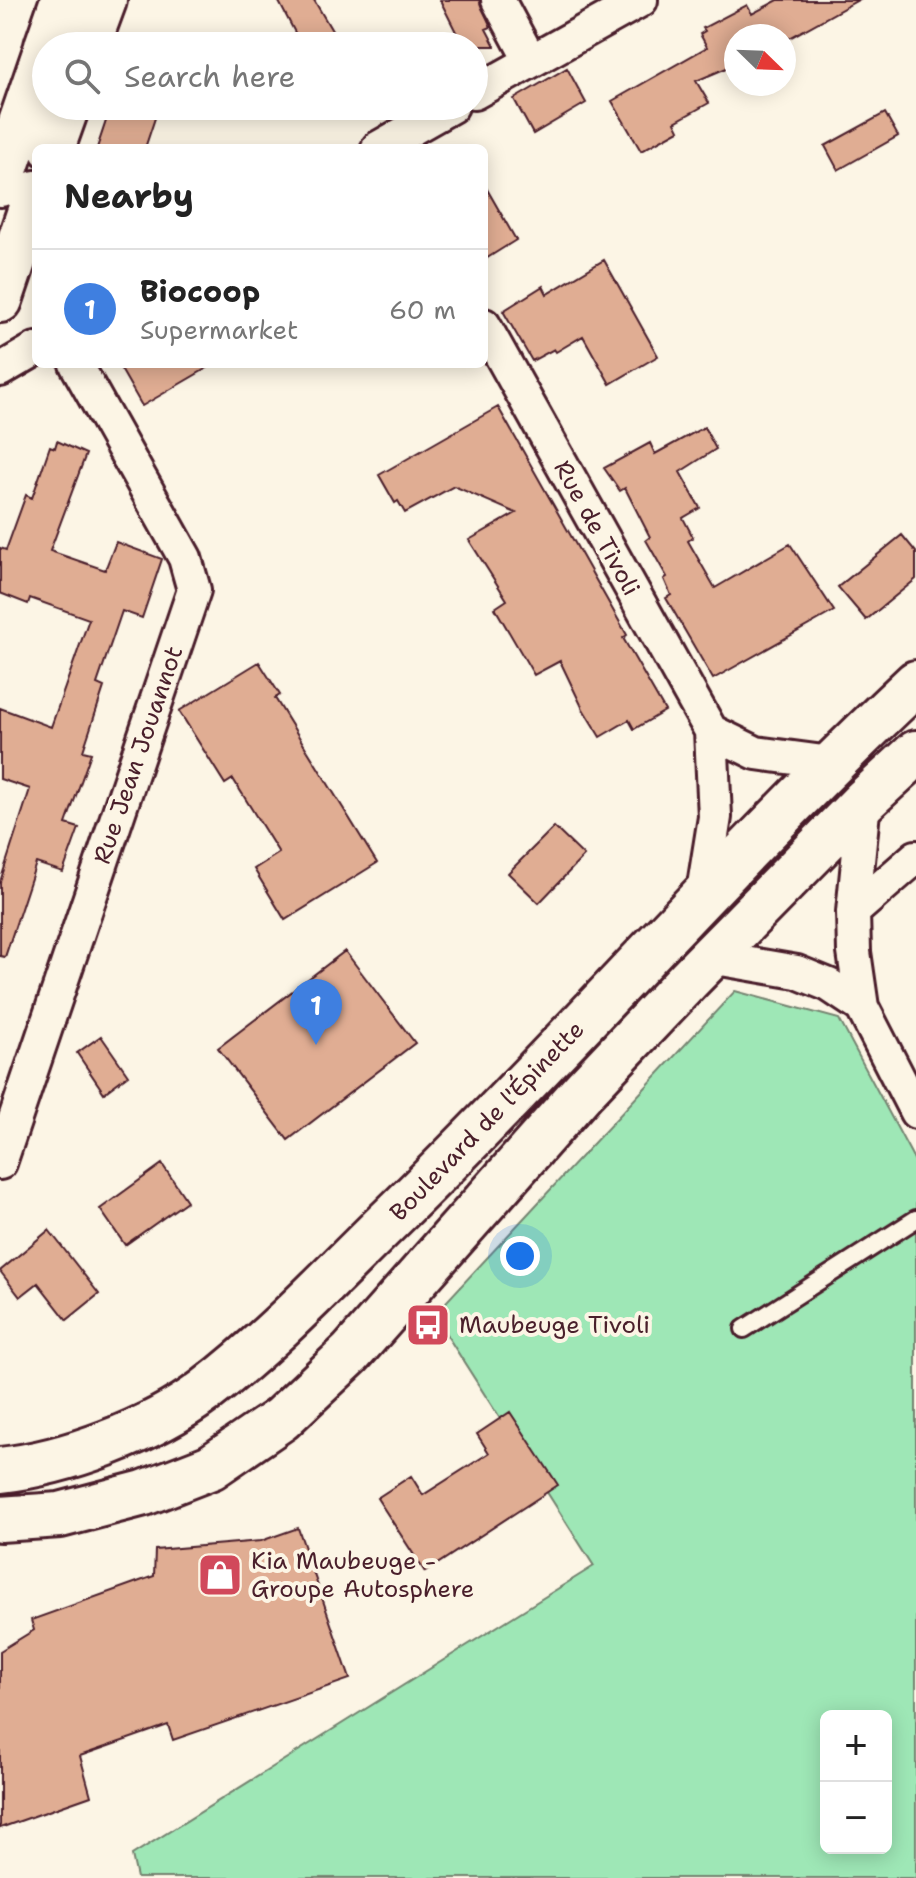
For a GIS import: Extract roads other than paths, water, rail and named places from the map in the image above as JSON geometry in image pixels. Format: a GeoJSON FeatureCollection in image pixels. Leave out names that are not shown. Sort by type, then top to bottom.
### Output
{"type":"FeatureCollection","features":[{"type":"Feature","properties":{"kind":"street"},"geometry":{"type":"LineString","coordinates":[[52,32],[63,0]]}},
{"type":"Feature","properties":{"kind":"street"},"geometry":{"type":"LineString","coordinates":[[92,32],[104,0]]}},
{"type":"Feature","properties":{"kind":"street"},"geometry":{"type":"LineString","coordinates":[[498,0],[530,60]]}},
{"type":"Feature","properties":{"kind":"street"},"geometry":{"type":"LineString","coordinates":[[488,85],[641,0]]}},
{"type":"Feature","properties":{"kind":"street"},"geometry":{"type":"LineString","coordinates":[[0,184],[32,91]]}},
{"type":"Feature","properties":{"kind":"street"},"geometry":{"type":"LineString","coordinates":[[53,144],[62,120]]}},
{"type":"Feature","properties":{"kind":"street"},"geometry":{"type":"LineString","coordinates":[[388,144],[428,120]]}},
{"type":"Feature","properties":{"kind":"street"},"geometry":{"type":"LineString","coordinates":[[0,300],[32,205]]}},
{"type":"Feature","properties":{"kind":"street","name":"Rue de Tivoli"},"geometry":{"type":"LineString","coordinates":[[488,332],[711,731],[715,817],[702,898]]}},
{"type":"Feature","properties":{"kind":"street"},"geometry":{"type":"LineString","coordinates":[[0,370],[32,351]]}},
{"type":"Feature","properties":{"kind":"street","name":"Rue Jean Jouannot"},"geometry":{"type":"LineString","coordinates":[[0,1163],[194,590],[185,558],[78,368]]}},
{"type":"Feature","properties":{"kind":"street","name":"Boulevard de l'Épinette"},"geometry":{"type":"LineString","coordinates":[[0,1470],[61,1457],[128,1436],[203,1392],[304,1305],[451,1162],[831,763],[916,683]]}},
{"type":"Feature","properties":{"kind":"street"},"geometry":{"type":"LineString","coordinates":[[711,731],[756,753],[831,763]]}},
{"type":"Feature","properties":{"kind":"street","name":"Boulevard de l'Épinette"},"geometry":{"type":"LineString","coordinates":[[0,1519],[60,1515],[144,1493],[211,1467],[281,1419],[351,1353],[584,1090],[710,957],[864,801],[916,753]]}},
{"type":"Feature","properties":{"kind":"street"},"geometry":{"type":"LineString","coordinates":[[864,801],[853,912],[854,952],[862,1007],[916,1112]]}},
{"type":"Feature","properties":{"kind":"street"},"geometry":{"type":"LineString","coordinates":[[853,912],[916,857]]}},
{"type":"Feature","properties":{"kind":"street"},"geometry":{"type":"LineString","coordinates":[[710,957],[797,972],[829,985],[862,1007]]}},
{"type":"Feature","properties":{"kind":"lane"},"geometry":{"type":"LineString","coordinates":[[744,1329],[916,1219]]}},
{"type":"Feature","properties":{"kind":"place","name":"Biocoop"},"geometry":{"type":"Point","coordinates":[316,1045]}},
{"type":"Feature","properties":{"kind":"place","name":"Maubeuge Tivoli"},"geometry":{"type":"Point","coordinates":[428,1325]}},
{"type":"Feature","properties":{"kind":"place","name":"Kia Maubeuge - Groupe Autosphere"},"geometry":{"type":"Point","coordinates":[220,1575]}}]}
